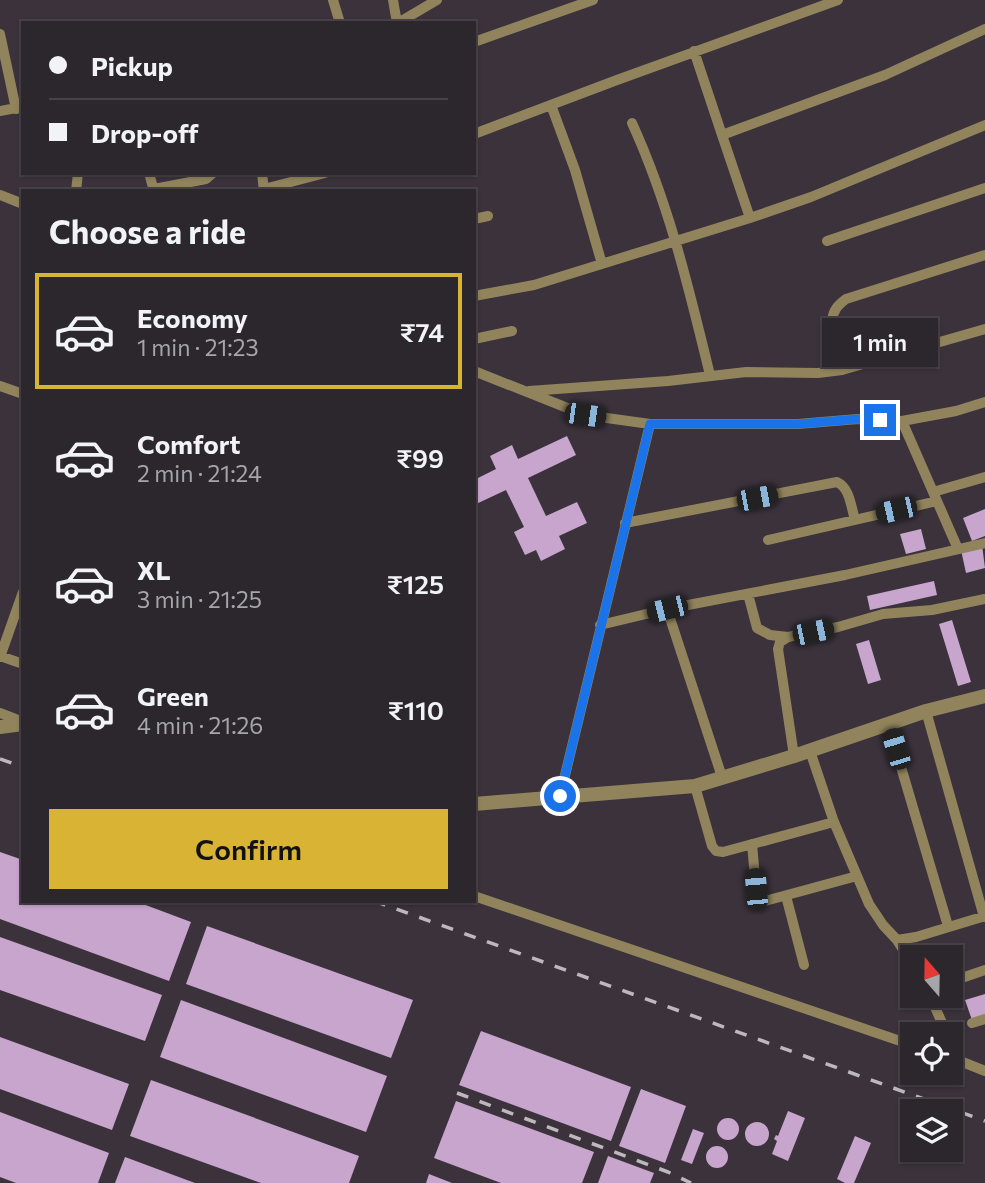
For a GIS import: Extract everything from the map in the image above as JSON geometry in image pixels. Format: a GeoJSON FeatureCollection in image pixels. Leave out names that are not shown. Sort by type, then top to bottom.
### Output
{"type":"FeatureCollection","features":[{"type":"Feature","properties":{"kind":"street"},"geometry":{"type":"LineString","coordinates":[[333,0],[339,21]]}},
{"type":"Feature","properties":{"kind":"street"},"geometry":{"type":"LineString","coordinates":[[393,0],[398,21]]}},
{"type":"Feature","properties":{"kind":"street"},"geometry":{"type":"LineString","coordinates":[[401,21],[437,0]]}},
{"type":"Feature","properties":{"kind":"street"},"geometry":{"type":"LineString","coordinates":[[476,41],[593,0]]}},
{"type":"Feature","properties":{"kind":"street"},"geometry":{"type":"LineString","coordinates":[[476,133],[838,0]]}},
{"type":"Feature","properties":{"kind":"street"},"geometry":{"type":"LineString","coordinates":[[722,135],[885,75],[985,29]]}},
{"type":"Feature","properties":{"kind":"street"},"geometry":{"type":"LineString","coordinates":[[0,34],[19,108],[0,111]]}},
{"type":"Feature","properties":{"kind":"street"},"geometry":{"type":"LineString","coordinates":[[694,51],[750,218]]}},
{"type":"Feature","properties":{"kind":"street"},"geometry":{"type":"LineString","coordinates":[[551,105],[575,170],[602,264]]}},
{"type":"Feature","properties":{"kind":"street"},"geometry":{"type":"LineString","coordinates":[[632,123],[646,152],[677,240],[710,374]]}},
{"type":"Feature","properties":{"kind":"street"},"geometry":{"type":"LineString","coordinates":[[476,296],[534,285],[750,218],[811,197],[985,125]]}},
{"type":"Feature","properties":{"kind":"street"},"geometry":{"type":"LineString","coordinates":[[159,189],[206,179],[211,175]]}},
{"type":"Feature","properties":{"kind":"street"},"geometry":{"type":"LineString","coordinates":[[268,189],[318,175]]}},
{"type":"Feature","properties":{"kind":"street"},"geometry":{"type":"LineString","coordinates":[[827,241],[985,188]]}},
{"type":"Feature","properties":{"kind":"street"},"geometry":{"type":"LineString","coordinates":[[0,195],[21,203]]}},
{"type":"Feature","properties":{"kind":"street"},"geometry":{"type":"LineString","coordinates":[[476,219],[488,216]]}},
{"type":"Feature","properties":{"kind":"street"},"geometry":{"type":"LineString","coordinates":[[842,370],[832,321],[832,314],[838,305],[846,299],[985,255]]}},
{"type":"Feature","properties":{"kind":"street"},"geometry":{"type":"LineString","coordinates":[[526,391],[668,381],[710,374],[818,373],[842,370],[985,330]]}},
{"type":"Feature","properties":{"kind":"street"},"geometry":{"type":"LineString","coordinates":[[476,339],[513,331]]}},
{"type":"Feature","properties":{"kind":"street"},"geometry":{"type":"LineString","coordinates":[[476,372],[585,415],[650,424],[798,424],[858,419],[902,421],[956,411],[985,402]]}},
{"type":"Feature","properties":{"kind":"street"},"geometry":{"type":"LineString","coordinates":[[0,386],[21,393]]}},
{"type":"Feature","properties":{"kind":"street"},"geometry":{"type":"LineString","coordinates":[[902,421],[958,549]]}},
{"type":"Feature","properties":{"kind":"street"},"geometry":{"type":"LineString","coordinates":[[560,796],[650,424]]}},
{"type":"Feature","properties":{"kind":"street"},"geometry":{"type":"LineString","coordinates":[[768,540],[855,520],[935,496],[985,477]]}},
{"type":"Feature","properties":{"kind":"street"},"geometry":{"type":"LineString","coordinates":[[625,523],[837,482],[846,489],[855,520]]}},
{"type":"Feature","properties":{"kind":"street"},"geometry":{"type":"LineString","coordinates":[[600,625],[985,545]]}},
{"type":"Feature","properties":{"kind":"street"},"geometry":{"type":"LineString","coordinates":[[748,594],[757,628],[770,635],[788,637],[883,614],[932,610],[985,599]]}},
{"type":"Feature","properties":{"kind":"street"},"geometry":{"type":"LineString","coordinates":[[21,598],[0,656],[21,663]]}},
{"type":"Feature","properties":{"kind":"street"},"geometry":{"type":"LineString","coordinates":[[667,609],[722,777]]}},
{"type":"Feature","properties":{"kind":"street"},"geometry":{"type":"LineString","coordinates":[[788,637],[780,642],[778,649],[794,756]]}},
{"type":"Feature","properties":{"kind":"street"},"geometry":{"type":"LineString","coordinates":[[476,804],[695,786],[810,751],[926,711],[985,696]]}},
{"type":"Feature","properties":{"kind":"street"},"geometry":{"type":"LineString","coordinates":[[897,940],[916,937],[984,916],[926,711]]}},
{"type":"Feature","properties":{"kind":"street"},"geometry":{"type":"LineString","coordinates":[[0,713],[21,722]]}},
{"type":"Feature","properties":{"kind":"street"},"geometry":{"type":"LineString","coordinates":[[0,727],[21,723]]}},
{"type":"Feature","properties":{"kind":"street"},"geometry":{"type":"LineString","coordinates":[[888,723],[948,926]]}},
{"type":"Feature","properties":{"kind":"street"},"geometry":{"type":"LineString","coordinates":[[810,751],[834,822],[869,904],[900,945]]}},
{"type":"Feature","properties":{"kind":"street"},"geometry":{"type":"LineString","coordinates":[[695,786],[712,846],[716,851],[723,852],[752,845],[834,822]]}},
{"type":"Feature","properties":{"kind":"street"},"geometry":{"type":"LineString","coordinates":[[752,845],[760,900],[786,896],[857,876]]}},
{"type":"Feature","properties":{"kind":"street"},"geometry":{"type":"LineString","coordinates":[[786,896],[804,965]]}},
{"type":"Feature","properties":{"kind":"street"},"geometry":{"type":"LineString","coordinates":[[476,897],[900,1041]]}},
{"type":"Feature","properties":{"kind":"street"},"geometry":{"type":"LineString","coordinates":[[963,978],[985,970]]}},
{"type":"Feature","properties":{"kind":"street"},"geometry":{"type":"LineString","coordinates":[[972,1023],[985,1020]]}},
{"type":"Feature","properties":{"kind":"street"},"geometry":{"type":"LineString","coordinates":[[963,1062],[985,1071]]}},
{"type":"Feature","properties":{"kind":"building"},"geometry":{"type":"Polygon","coordinates":[[[567,436],[576,455],[528,478],[546,516],[577,502],[587,523],[559,536],[565,549],[541,561],[536,550],[525,555],[514,532],[524,527],[506,490],[476,504],[476,479],[496,469],[490,456],[512,445],[518,459],[567,436]]]}},
{"type":"Feature","properties":{"kind":"building"},"geometry":{"type":"Polygon","coordinates":[[[985,509],[985,536],[972,541],[963,518],[985,509]]]}},
{"type":"Feature","properties":{"kind":"building"},"geometry":{"type":"Polygon","coordinates":[[[921,529],[926,549],[906,554],[900,534],[921,529]]]}},
{"type":"Feature","properties":{"kind":"building"},"geometry":{"type":"Polygon","coordinates":[[[982,545],[985,568],[966,573],[961,550],[982,545]]]}},
{"type":"Feature","properties":{"kind":"building"},"geometry":{"type":"Polygon","coordinates":[[[934,581],[937,595],[870,610],[867,596],[934,581]]]}},
{"type":"Feature","properties":{"kind":"building"},"geometry":{"type":"Polygon","coordinates":[[[952,620],[971,682],[958,686],[939,624],[952,620]]]}},
{"type":"Feature","properties":{"kind":"building"},"geometry":{"type":"Polygon","coordinates":[[[869,640],[881,680],[868,684],[856,644],[869,640]]]}},
{"type":"Feature","properties":{"kind":"building"},"geometry":{"type":"Polygon","coordinates":[[[0,852],[21,859],[21,903],[140,903],[191,922],[169,981],[0,919],[0,852]]]}},
{"type":"Feature","properties":{"kind":"building"},"geometry":{"type":"Polygon","coordinates":[[[207,926],[413,1000],[391,1058],[186,984],[207,926]]]}},
{"type":"Feature","properties":{"kind":"building"},"geometry":{"type":"Polygon","coordinates":[[[0,937],[162,995],[145,1041],[0,990],[0,937]]]}},
{"type":"Feature","properties":{"kind":"building"},"geometry":{"type":"Polygon","coordinates":[[[985,994],[985,1016],[972,1020],[965,1000],[985,994]]]}},
{"type":"Feature","properties":{"kind":"building"},"geometry":{"type":"Polygon","coordinates":[[[181,1000],[387,1076],[366,1132],[160,1057],[181,1000]]]}},
{"type":"Feature","properties":{"kind":"building"},"geometry":{"type":"Polygon","coordinates":[[[481,1031],[631,1087],[611,1141],[459,1085],[481,1031]]]}},
{"type":"Feature","properties":{"kind":"building"},"geometry":{"type":"Polygon","coordinates":[[[0,1037],[129,1084],[112,1130],[0,1089],[0,1037]]]}},
{"type":"Feature","properties":{"kind":"building"},"geometry":{"type":"Polygon","coordinates":[[[151,1080],[359,1156],[349,1183],[261,1183],[130,1136],[151,1080]]]}},
{"type":"Feature","properties":{"kind":"building"},"geometry":{"type":"Polygon","coordinates":[[[641,1089],[686,1106],[665,1163],[619,1146],[641,1089]]]}},
{"type":"Feature","properties":{"kind":"building"},"geometry":{"type":"Polygon","coordinates":[[[456,1101],[594,1152],[582,1183],[501,1183],[434,1158],[456,1101]]]}},
{"type":"Feature","properties":{"kind":"building"},"geometry":{"type":"Polygon","coordinates":[[[788,1111],[805,1118],[788,1161],[772,1154],[777,1141],[774,1139],[778,1136],[788,1111]]]}},
{"type":"Feature","properties":{"kind":"building"},"geometry":{"type":"Polygon","coordinates":[[[0,1112],[109,1153],[98,1183],[16,1183],[0,1177],[0,1112]]]}},
{"type":"Feature","properties":{"kind":"building"},"geometry":{"type":"Polygon","coordinates":[[[728,1118],[736,1121],[739,1129],[736,1137],[728,1140],[720,1137],[717,1129],[720,1121],[728,1118]]]}},
{"type":"Feature","properties":{"kind":"building"},"geometry":{"type":"Polygon","coordinates":[[[757,1122],[766,1125],[769,1134],[766,1143],[757,1146],[748,1143],[745,1134],[748,1125],[757,1122]]]}},
{"type":"Feature","properties":{"kind":"building"},"geometry":{"type":"Polygon","coordinates":[[[693,1129],[704,1133],[692,1164],[681,1160],[693,1129]]]}},
{"type":"Feature","properties":{"kind":"building"},"geometry":{"type":"Polygon","coordinates":[[[855,1136],[871,1143],[854,1183],[845,1183],[837,1179],[855,1136]]]}},
{"type":"Feature","properties":{"kind":"building"},"geometry":{"type":"Polygon","coordinates":[[[717,1146],[725,1149],[728,1157],[725,1165],[717,1168],[709,1165],[706,1157],[709,1149],[717,1146]]]}},
{"type":"Feature","properties":{"kind":"building"},"geometry":{"type":"Polygon","coordinates":[[[608,1156],[654,1173],[650,1183],[598,1183],[608,1156]]]}},
{"type":"Feature","properties":{"kind":"building"},"geometry":{"type":"Polygon","coordinates":[[[125,1157],[195,1183],[115,1183],[125,1157]]]}},
{"type":"Feature","properties":{"kind":"building"},"geometry":{"type":"Polygon","coordinates":[[[429,1174],[452,1183],[426,1183],[429,1174]]]}},
{"type":"Feature","properties":{"kind":"railway"},"geometry":{"type":"LineString","coordinates":[[0,759],[21,766]]}},
{"type":"Feature","properties":{"kind":"railway"},"geometry":{"type":"LineString","coordinates":[[380,903],[985,1121]]}},
{"type":"Feature","properties":{"kind":"railway"},"geometry":{"type":"LineString","coordinates":[[457,1093],[691,1183]]}},
{"type":"Feature","properties":{"kind":"route"},"geometry":{"type":"LineString","coordinates":[[560,796],[650,424],[798,424],[880,420]]}}]}
